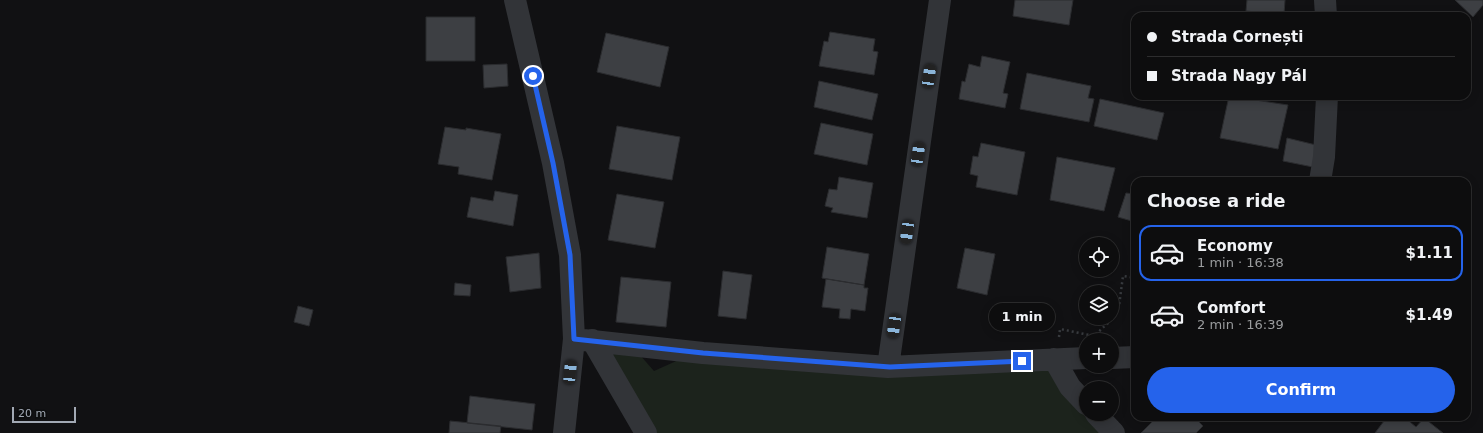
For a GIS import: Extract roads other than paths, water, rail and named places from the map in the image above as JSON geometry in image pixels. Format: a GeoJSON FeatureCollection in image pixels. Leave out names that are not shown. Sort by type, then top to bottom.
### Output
{"type":"FeatureCollection","features":[{"type":"Feature","properties":{"kind":"street"},"geometry":{"type":"LineString","coordinates":[[514,0],[553,163],[583,340],[564,433]]}},
{"type":"Feature","properties":{"kind":"street"},"geometry":{"type":"LineString","coordinates":[[888,367],[940,0]]}},
{"type":"Feature","properties":{"kind":"street"},"geometry":{"type":"LineString","coordinates":[[1325,0],[1326,12]]}},
{"type":"Feature","properties":{"kind":"street"},"geometry":{"type":"LineString","coordinates":[[1321,177],[1324,158],[1327,100]]}},
{"type":"Feature","properties":{"kind":"street"},"geometry":{"type":"LineString","coordinates":[[583,340],[703,353],[888,367],[1079,358]]}},
{"type":"Feature","properties":{"kind":"street"},"geometry":{"type":"LineString","coordinates":[[583,340],[646,433]]}},
{"type":"Feature","properties":{"kind":"street"},"geometry":{"type":"LineString","coordinates":[[1119,358],[1131,357]]}},
{"type":"Feature","properties":{"kind":"street"},"geometry":{"type":"LineString","coordinates":[[1054,359],[1070,387],[1079,397]]}},
{"type":"Feature","properties":{"kind":"street"},"geometry":{"type":"LineString","coordinates":[[1103,421],[1114,433]]}}]}
